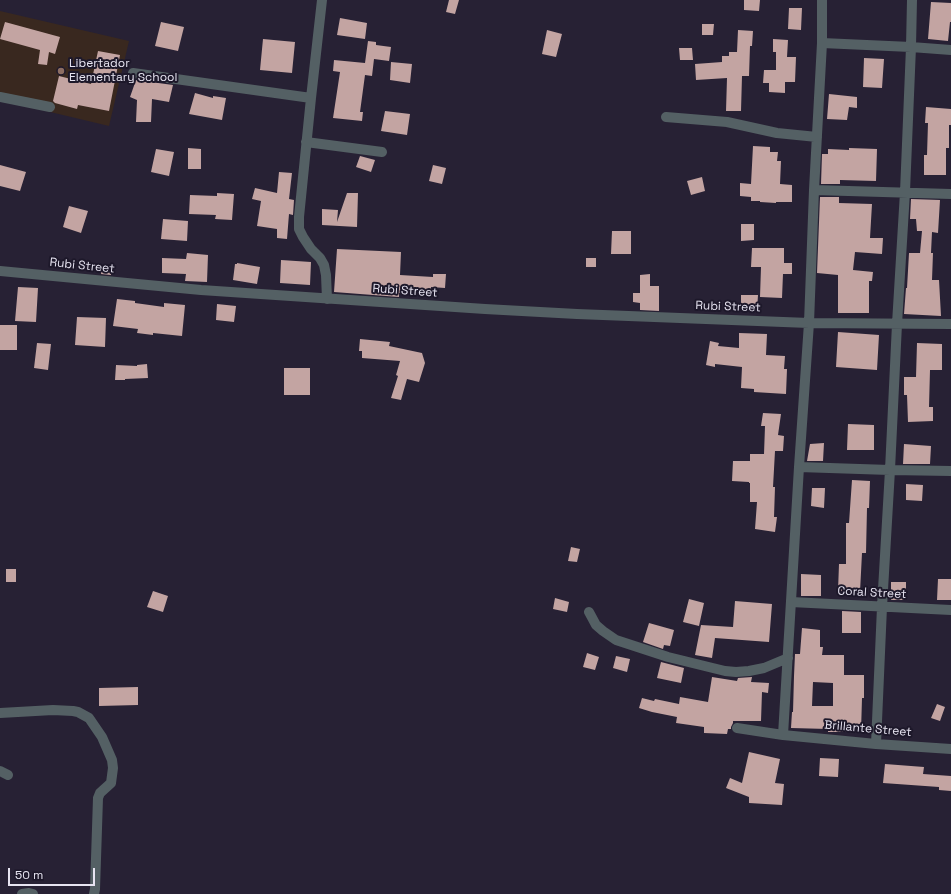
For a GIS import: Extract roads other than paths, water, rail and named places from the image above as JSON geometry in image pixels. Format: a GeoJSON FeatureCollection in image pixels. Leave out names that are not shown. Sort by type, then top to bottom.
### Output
{"type":"FeatureCollection","features":[{"type":"Feature","properties":{"kind":"street"},"geometry":{"type":"LineString","coordinates":[[322,0],[306,142],[299,229],[311,249],[320,258],[324,265],[327,299]]}},
{"type":"Feature","properties":{"kind":"street"},"geometry":{"type":"LineString","coordinates":[[783,735],[809,323],[822,43],[822,0]]}},
{"type":"Feature","properties":{"kind":"street"},"geometry":{"type":"LineString","coordinates":[[876,744],[905,192],[912,0]]}},
{"type":"Feature","properties":{"kind":"street"},"geometry":{"type":"LineString","coordinates":[[822,43],[951,50]]}},
{"type":"Feature","properties":{"kind":"street"},"geometry":{"type":"LineString","coordinates":[[133,73],[311,98]]}},
{"type":"Feature","properties":{"kind":"street"},"geometry":{"type":"LineString","coordinates":[[0,97],[50,107]]}},
{"type":"Feature","properties":{"kind":"street"},"geometry":{"type":"LineString","coordinates":[[666,117],[726,122],[777,133],[817,137]]}},
{"type":"Feature","properties":{"kind":"street"},"geometry":{"type":"LineString","coordinates":[[306,142],[382,152]]}},
{"type":"Feature","properties":{"kind":"street"},"geometry":{"type":"LineString","coordinates":[[814,190],[951,194]]}},
{"type":"Feature","properties":{"kind":"street","name":"Rubi Street"},"geometry":{"type":"LineString","coordinates":[[0,271],[201,290],[577,314],[809,323],[951,324]]}},
{"type":"Feature","properties":{"kind":"street"},"geometry":{"type":"LineString","coordinates":[[799,467],[951,472]]}},
{"type":"Feature","properties":{"kind":"street","name":"Coral Street"},"geometry":{"type":"LineString","coordinates":[[791,602],[951,610]]}},
{"type":"Feature","properties":{"kind":"street"},"geometry":{"type":"LineString","coordinates":[[589,612],[596,625],[616,640],[668,657],[725,671],[749,671],[764,668],[788,658]]}},
{"type":"Feature","properties":{"kind":"street"},"geometry":{"type":"LineString","coordinates":[[0,713],[53,710],[73,711],[88,718],[102,737],[112,760],[113,768],[111,783],[100,793],[98,798],[94,894]]}},
{"type":"Feature","properties":{"kind":"street","name":"Brillante Street"},"geometry":{"type":"LineString","coordinates":[[737,728],[783,735],[876,744],[951,749]]}},
{"type":"Feature","properties":{"kind":"street"},"geometry":{"type":"LineString","coordinates":[[22,894],[33,894]]}},
{"type":"Feature","properties":{"kind":"place","name":"Libertador Elementary School"},"geometry":{"type":"Point","coordinates":[61,71]}}]}
